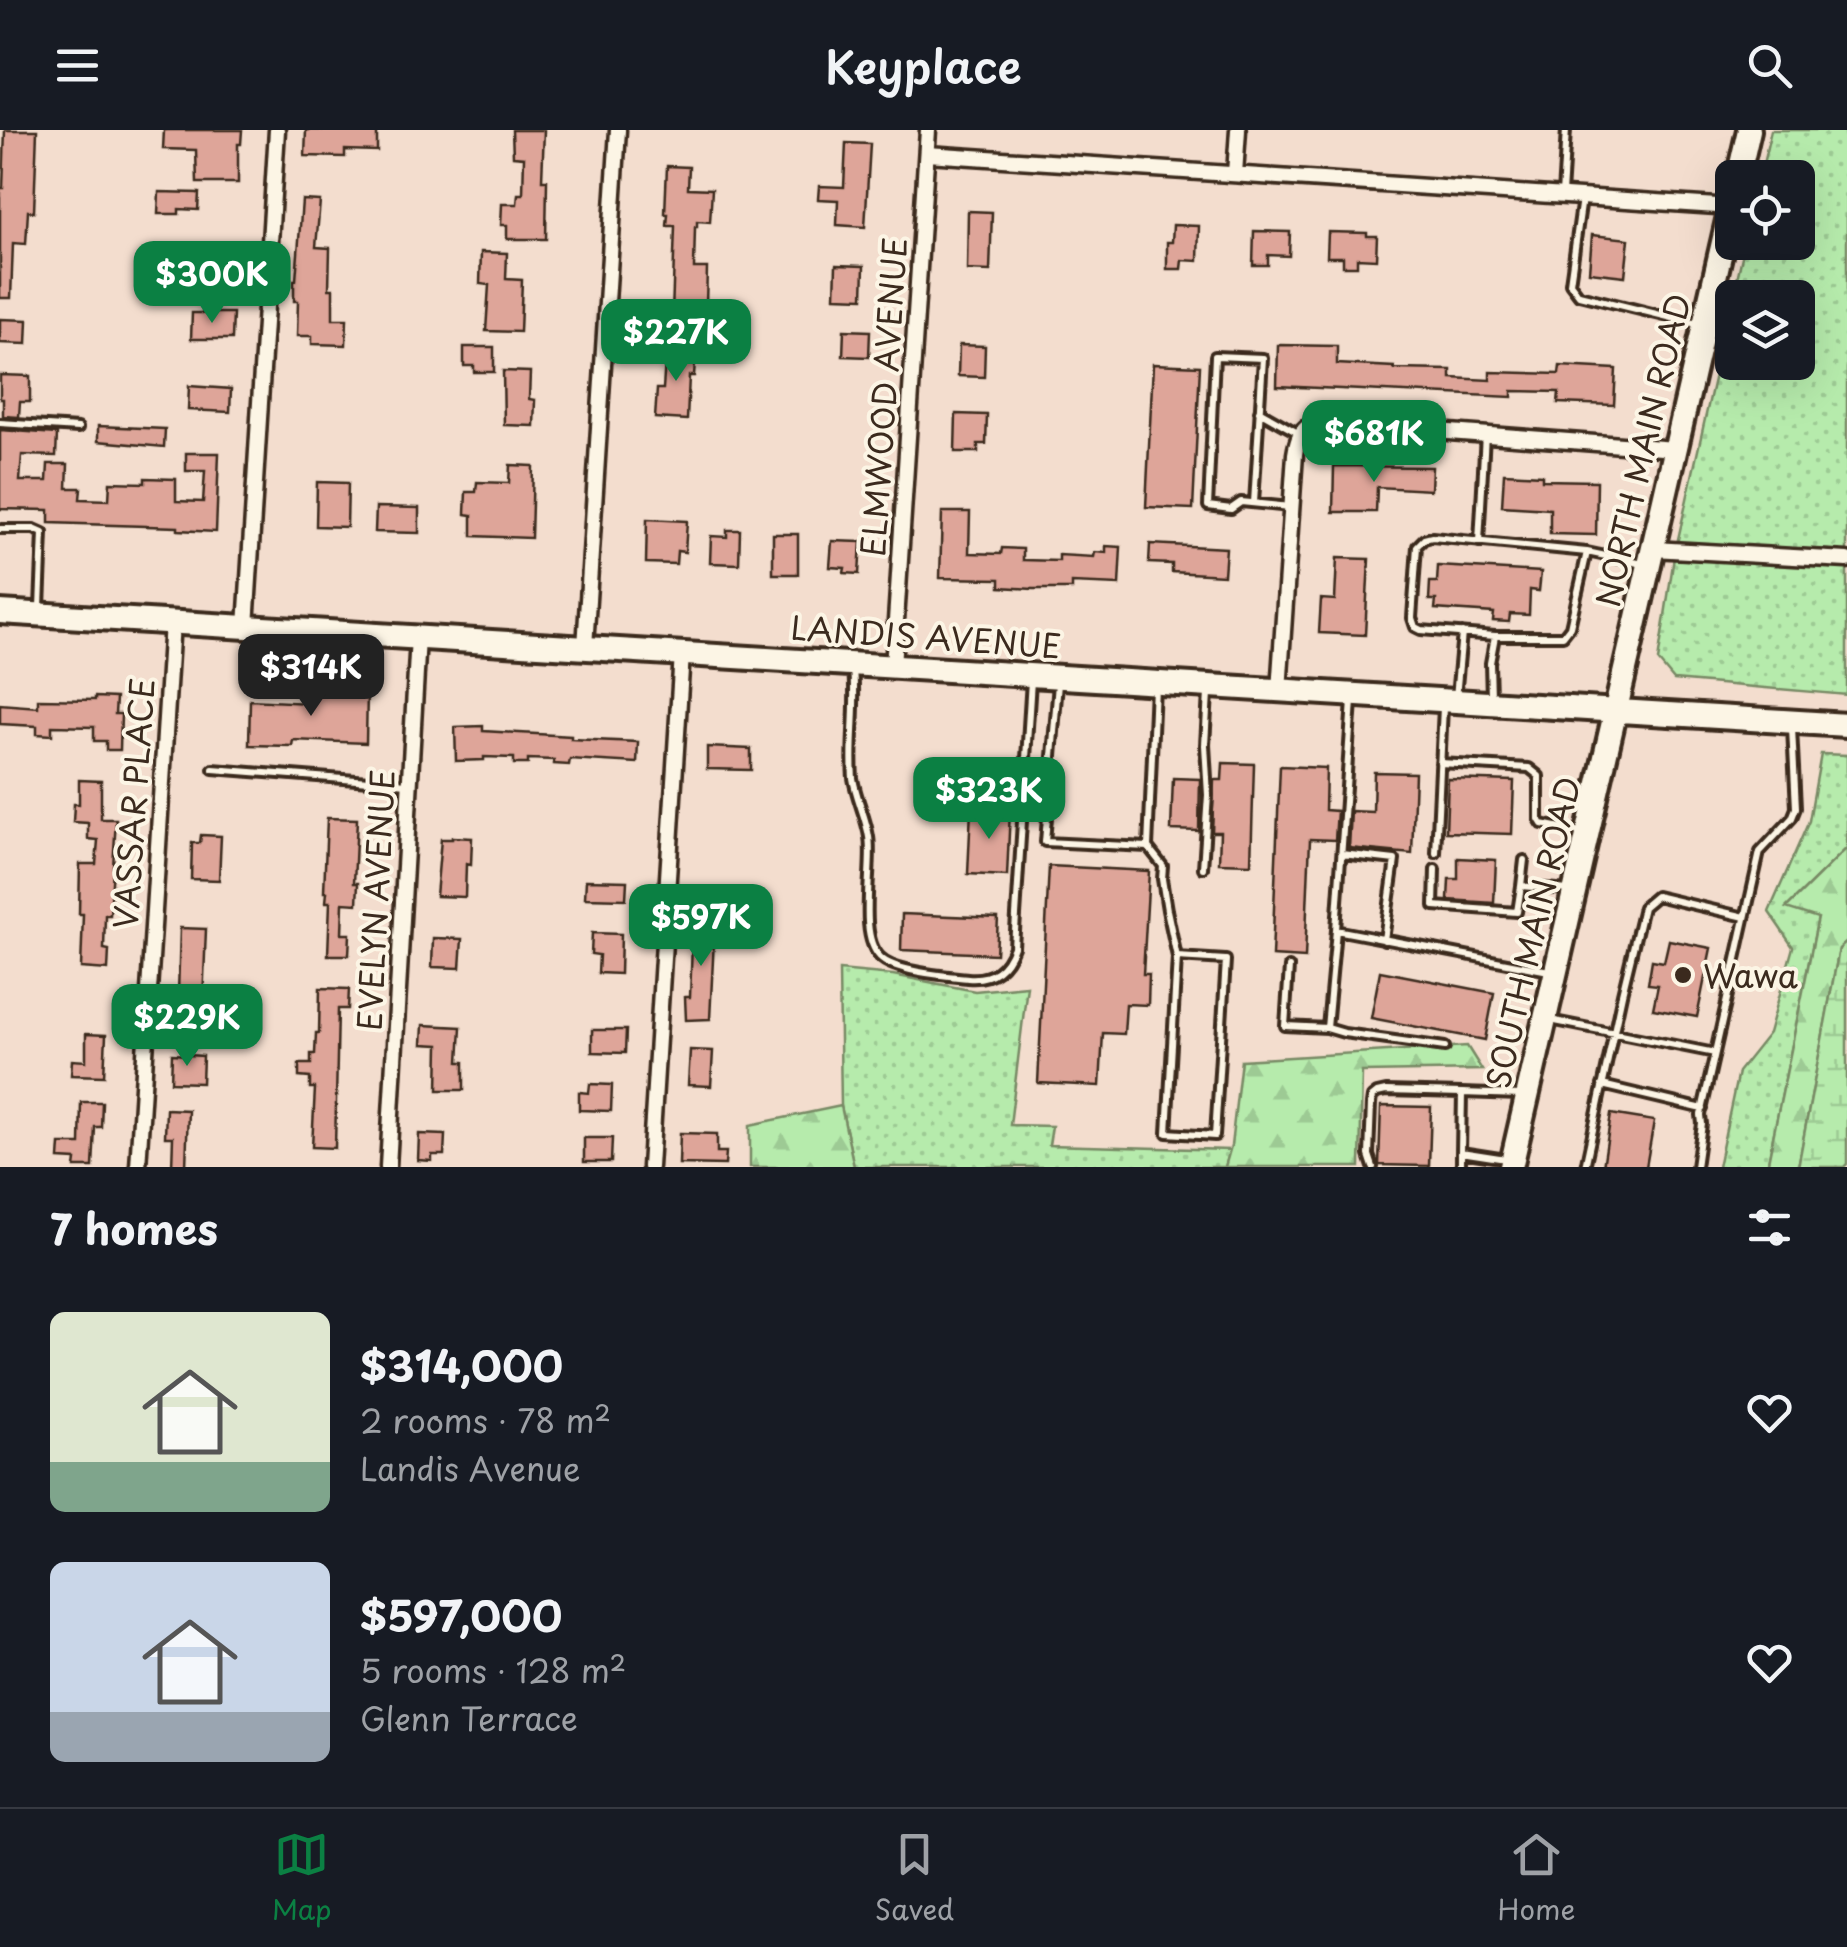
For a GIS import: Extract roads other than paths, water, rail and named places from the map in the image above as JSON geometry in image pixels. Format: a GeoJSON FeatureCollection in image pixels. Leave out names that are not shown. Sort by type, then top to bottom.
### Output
{"type":"FeatureCollection","features":[{"type":"Feature","properties":{"kind":"main road"},"geometry":{"type":"LineString","coordinates":[[1742,160],[1749,130]]}},
{"type":"Feature","properties":{"kind":"main road","name":"NORTH MAIN ROAD"},"geometry":{"type":"LineString","coordinates":[[1616,711],[1719,260]]}},
{"type":"Feature","properties":{"kind":"main road","name":"LANDIS AVENUE"},"geometry":{"type":"LineString","coordinates":[[0,612],[1847,725]]}},
{"type":"Feature","properties":{"kind":"main road","name":"SOUTH MAIN ROAD"},"geometry":{"type":"LineString","coordinates":[[1511,1164],[1616,711]]}},
{"type":"Feature","properties":{"kind":"street"},"geometry":{"type":"LineString","coordinates":[[246,626],[277,130]]}},
{"type":"Feature","properties":{"kind":"street"},"geometry":{"type":"LineString","coordinates":[[586,647],[618,130]]}},
{"type":"Feature","properties":{"kind":"street","name":"ELMWOOD AVENUE"},"geometry":{"type":"LineString","coordinates":[[893,667],[928,130]]}},
{"type":"Feature","properties":{"kind":"street"},"geometry":{"type":"LineString","coordinates":[[1235,174],[1238,130]]}},
{"type":"Feature","properties":{"kind":"street"},"geometry":{"type":"LineString","coordinates":[[926,154],[1715,204]]}},
{"type":"Feature","properties":{"kind":"street"},"geometry":{"type":"LineString","coordinates":[[1279,691],[1295,454],[1300,433],[1306,426],[1328,423],[1676,448]]}},
{"type":"Feature","properties":{"kind":"street"},"geometry":{"type":"LineString","coordinates":[[1651,557],[1847,560]]}},
{"type":"Feature","properties":{"kind":"street","name":"VASSAR PLACE"},"geometry":{"type":"LineString","coordinates":[[138,1167],[172,622]]}},
{"type":"Feature","properties":{"kind":"street","name":"EVELYN AVENUE"},"geometry":{"type":"LineString","coordinates":[[388,1167],[418,637]]}},
{"type":"Feature","properties":{"kind":"street"},"geometry":{"type":"LineString","coordinates":[[650,1167],[682,653]]}},
{"type":"Feature","properties":{"kind":"lane"},"geometry":{"type":"LineString","coordinates":[[1562,196],[1566,130]]}},
{"type":"Feature","properties":{"kind":"lane"},"geometry":{"type":"LineString","coordinates":[[1582,197],[1570,283],[1579,295],[1703,325]]}},
{"type":"Feature","properties":{"kind":"lane"},"geometry":{"type":"LineString","coordinates":[[1254,503],[1263,358],[1215,356],[1208,506],[1231,509],[1240,502],[1291,507]]}},
{"type":"Feature","properties":{"kind":"lane"},"geometry":{"type":"LineString","coordinates":[[1259,412],[1300,433]]}},
{"type":"Feature","properties":{"kind":"lane"},"geometry":{"type":"LineString","coordinates":[[0,422],[78,428]]}},
{"type":"Feature","properties":{"kind":"lane"},"geometry":{"type":"LineString","coordinates":[[1479,542],[1485,434]]}},
{"type":"Feature","properties":{"kind":"lane"},"geometry":{"type":"LineString","coordinates":[[0,529],[43,532],[40,614]]}},
{"type":"Feature","properties":{"kind":"lane"},"geometry":{"type":"LineString","coordinates":[[1586,552],[1568,632],[1556,638],[1415,627],[1412,618],[1417,546],[1432,537],[1651,557]]}},
{"type":"Feature","properties":{"kind":"lane"},"geometry":{"type":"LineString","coordinates":[[1436,853],[1440,764],[1462,633]]}},
{"type":"Feature","properties":{"kind":"lane"},"geometry":{"type":"LineString","coordinates":[[1491,704],[1490,663],[1495,636]]}},
{"type":"Feature","properties":{"kind":"lane"},"geometry":{"type":"LineString","coordinates":[[853,664],[854,780],[869,837],[872,943],[880,958],[902,968],[974,978],[989,977],[1002,969],[1014,947],[1031,676]]}},
{"type":"Feature","properties":{"kind":"lane"},"geometry":{"type":"LineString","coordinates":[[1058,677],[1045,842],[1148,848]]}},
{"type":"Feature","properties":{"kind":"lane"},"geometry":{"type":"LineString","coordinates":[[1155,683],[1148,848],[1163,866],[1176,957],[1167,1133],[1216,1136],[1226,960],[1176,957]]}},
{"type":"Feature","properties":{"kind":"lane"},"geometry":{"type":"LineString","coordinates":[[1202,868],[1208,795],[1208,686]]}},
{"type":"Feature","properties":{"kind":"lane"},"geometry":{"type":"LineString","coordinates":[[1327,1028],[1352,695]]}},
{"type":"Feature","properties":{"kind":"lane"},"geometry":{"type":"LineString","coordinates":[[1696,1167],[1703,1109],[1760,852],[1792,818],[1796,808],[1792,722]]}},
{"type":"Feature","properties":{"kind":"lane"},"geometry":{"type":"LineString","coordinates":[[1440,764],[1529,768],[1539,776],[1542,824],[1588,834]]}},
{"type":"Feature","properties":{"kind":"lane"},"geometry":{"type":"LineString","coordinates":[[213,770],[410,784]]}},
{"type":"Feature","properties":{"kind":"lane"},"geometry":{"type":"LineString","coordinates":[[1342,854],[1395,860],[1384,940]]}},
{"type":"Feature","properties":{"kind":"lane"},"geometry":{"type":"LineString","coordinates":[[1435,870],[1434,906],[1517,912],[1524,860]]}},
{"type":"Feature","properties":{"kind":"lane"},"geometry":{"type":"LineString","coordinates":[[1521,886],[1575,890]]}},
{"type":"Feature","properties":{"kind":"lane"},"geometry":{"type":"LineString","coordinates":[[1585,1167],[1643,908],[1656,896],[1745,917]]}},
{"type":"Feature","properties":{"kind":"lane"},"geometry":{"type":"LineString","coordinates":[[1336,930],[1556,972]]}},
{"type":"Feature","properties":{"kind":"lane"},"geometry":{"type":"LineString","coordinates":[[1289,967],[1285,1026],[1327,1028],[1445,1047]]}},
{"type":"Feature","properties":{"kind":"lane"},"geometry":{"type":"LineString","coordinates":[[1545,1019],[1715,1053]]}},
{"type":"Feature","properties":{"kind":"lane"},"geometry":{"type":"LineString","coordinates":[[1602,1086],[1703,1109]]}},
{"type":"Feature","properties":{"kind":"lane"},"geometry":{"type":"LineString","coordinates":[[1373,1167],[1369,1155],[1371,1104],[1377,1093],[1527,1095]]}},
{"type":"Feature","properties":{"kind":"lane"},"geometry":{"type":"LineString","coordinates":[[1461,1167],[1462,1094]]}},
{"type":"Feature","properties":{"kind":"lane"},"geometry":{"type":"LineString","coordinates":[[1461,1152],[1511,1164]]}},
{"type":"Feature","properties":{"kind":"place","name":"Wawa"},"geometry":{"type":"Point","coordinates":[1683,975]}}]}
